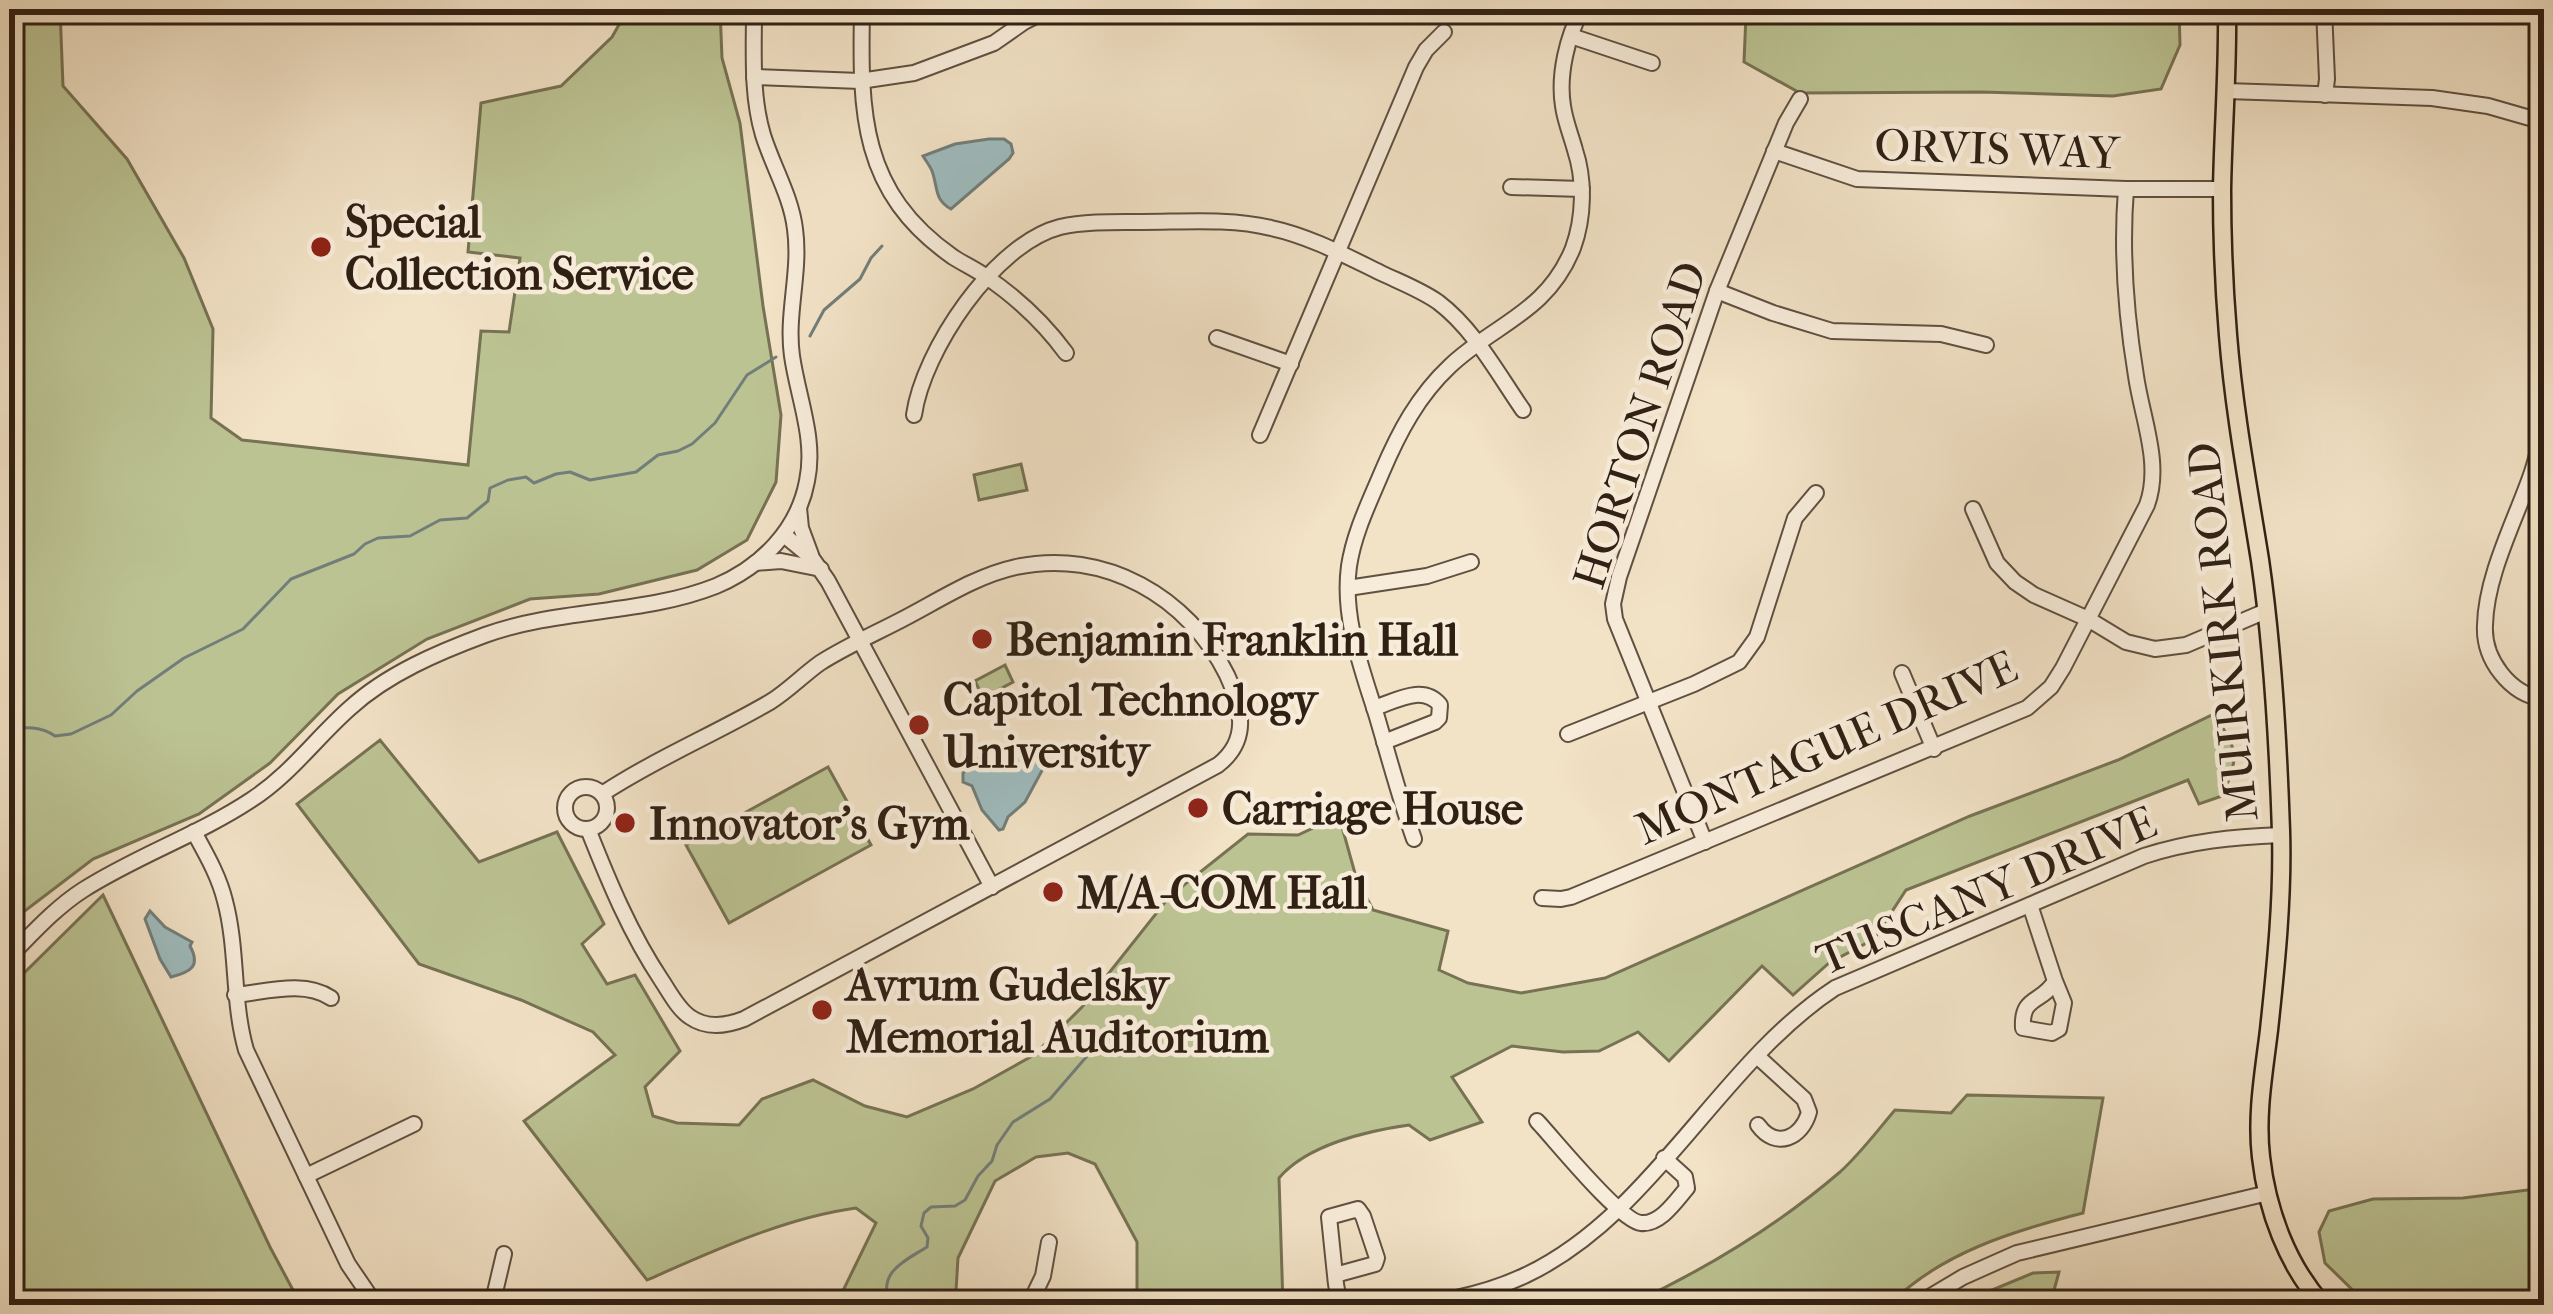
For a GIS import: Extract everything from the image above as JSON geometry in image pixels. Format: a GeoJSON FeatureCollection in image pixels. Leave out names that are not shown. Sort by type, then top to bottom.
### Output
{"type":"FeatureCollection","features":[{"type":"Feature","properties":{"kind":"main road","name":"MUIRKIRK ROAD"},"geometry":{"type":"LineString","coordinates":[[2227,9],[2222,189],[2226,308],[2236,415],[2266,611],[2281,835],[2273,989],[2259,1118],[2261,1160],[2282,1241],[2306,1286],[2323,1305]]}},
{"type":"Feature","properties":{"kind":"street"},"geometry":{"type":"LineString","coordinates":[[9,957],[82,890],[241,807],[273,784],[375,688],[446,651],[518,625],[699,591],[755,563],[784,535],[799,508],[809,449],[790,340],[797,242],[792,211],[762,133],[754,77],[754,9]]}},
{"type":"Feature","properties":{"kind":"street"},"geometry":{"type":"LineString","coordinates":[[862,9],[863,115],[892,196],[932,241],[1036,318],[1066,353]]}},
{"type":"Feature","properties":{"kind":"street"},"geometry":{"type":"LineString","coordinates":[[754,77],[860,81],[894,77],[994,43],[1021,15],[1050,9]]}},
{"type":"Feature","properties":{"kind":"street"},"geometry":{"type":"LineString","coordinates":[[1414,839],[1351,626],[1348,570],[1361,520],[1401,429],[1431,384],[1477,344],[1524,313],[1558,274],[1576,236],[1580,165],[1562,98],[1564,66],[1582,9]]}},
{"type":"Feature","properties":{"kind":"street"},"geometry":{"type":"LineString","coordinates":[[2324,9],[2325,95]]}},
{"type":"Feature","properties":{"kind":"street"},"geometry":{"type":"LineString","coordinates":[[1260,435],[1416,67],[1444,32]]}},
{"type":"Feature","properties":{"kind":"street"},"geometry":{"type":"LineString","coordinates":[[1571,36],[1652,63]]}},
{"type":"Feature","properties":{"kind":"street"},"geometry":{"type":"LineString","coordinates":[[2226,92],[2432,98],[2488,106],[2544,122]]}},
{"type":"Feature","properties":{"kind":"street","name":"HORTON ROAD"},"geometry":{"type":"LineString","coordinates":[[1705,842],[1615,619],[1615,591],[1717,290],[1800,99]]}},
{"type":"Feature","properties":{"kind":"street","name":"ORVIS WAY"},"geometry":{"type":"LineString","coordinates":[[1774,151],[1857,179],[2222,189]]}},
{"type":"Feature","properties":{"kind":"street"},"geometry":{"type":"LineString","coordinates":[[1511,187],[1582,189]]}},
{"type":"Feature","properties":{"kind":"street","name":"MONTAGUE DRIVE"},"geometry":{"type":"LineString","coordinates":[[1542,898],[1571,897],[2006,718],[2041,698],[2063,668],[2154,484],[2127,300],[2126,189]]}},
{"type":"Feature","properties":{"kind":"street"},"geometry":{"type":"LineString","coordinates":[[914,415],[934,355],[987,278],[1010,254],[1061,227],[1100,223],[1249,224],[1297,235],[1336,252],[1436,300],[1477,344],[1523,410]]}},
{"type":"Feature","properties":{"kind":"street"},"geometry":{"type":"LineString","coordinates":[[1717,290],[1832,331],[1941,334],[1986,345]]}},
{"type":"Feature","properties":{"kind":"street"},"geometry":{"type":"LineString","coordinates":[[1217,338],[1292,364]]}},
{"type":"Feature","properties":{"kind":"street"},"geometry":{"type":"LineString","coordinates":[[2544,427],[2539,470],[2500,560],[2484,622],[2486,640],[2504,677],[2518,691],[2544,699]]}},
{"type":"Feature","properties":{"kind":"street"},"geometry":{"type":"LineString","coordinates":[[1568,734],[1739,662],[1757,637],[1795,518],[1816,493]]}},
{"type":"Feature","properties":{"kind":"street"},"geometry":{"type":"LineString","coordinates":[[799,508],[801,528],[817,564],[992,887]]}},
{"type":"Feature","properties":{"kind":"street"},"geometry":{"type":"LineString","coordinates":[[1973,509],[1989,549],[2006,573],[2034,595],[2126,643],[2168,649],[2186,645],[2266,611]]}},
{"type":"Feature","properties":{"kind":"street"},"geometry":{"type":"LineString","coordinates":[[784,535],[817,564]]}},
{"type":"Feature","properties":{"kind":"street"},"geometry":{"type":"LineString","coordinates":[[1348,588],[1426,576],[1471,562]]}},
{"type":"Feature","properties":{"kind":"street"},"geometry":{"type":"LineString","coordinates":[[755,563],[817,564]]}},
{"type":"Feature","properties":{"kind":"street"},"geometry":{"type":"LineString","coordinates":[[588,830],[638,944],[683,1011],[711,1025],[744,1019],[1218,765],[1231,755],[1239,736],[1239,709],[1222,665],[1192,622],[1159,595],[1113,573],[1066,564],[1033,565],[992,575],[860,642],[821,663],[769,702],[602,794]]}},
{"type":"Feature","properties":{"kind":"street"},"geometry":{"type":"LineString","coordinates":[[1902,673],[1934,748]]}},
{"type":"Feature","properties":{"kind":"street"},"geometry":{"type":"LineString","coordinates":[[1374,708],[1425,693],[1440,704],[1435,722],[1384,742]]}},
{"type":"Feature","properties":{"kind":"street"},"geometry":{"type":"LineString","coordinates":[[583,788],[597,790],[608,807],[600,824],[588,830],[574,826],[566,814],[567,800],[583,788]]}},
{"type":"Feature","properties":{"kind":"street"},"geometry":{"type":"LineString","coordinates":[[194,832],[224,895],[246,1050],[348,1264],[376,1305]]}},
{"type":"Feature","properties":{"kind":"street","name":"TUSCANY DRIVE"},"geometry":{"type":"LineString","coordinates":[[1392,1305],[1455,1299],[1529,1274],[1572,1247],[1618,1209],[1795,1017],[1835,988],[2144,856],[2226,837],[2281,835]]}},
{"type":"Feature","properties":{"kind":"street"},"geometry":{"type":"LineString","coordinates":[[2030,905],[2055,982]]}},
{"type":"Feature","properties":{"kind":"street"},"geometry":{"type":"LineString","coordinates":[[235,995],[302,988],[319,990],[331,998]]}},
{"type":"Feature","properties":{"kind":"street"},"geometry":{"type":"LineString","coordinates":[[1757,1056],[1804,1099],[1809,1112],[1806,1123],[1787,1137],[1774,1140],[1759,1126]]}},
{"type":"Feature","properties":{"kind":"street"},"geometry":{"type":"LineString","coordinates":[[1537,1121],[1618,1209],[1640,1223],[1675,1202],[1687,1188],[1679,1170],[1664,1159]]}},
{"type":"Feature","properties":{"kind":"street"},"geometry":{"type":"LineString","coordinates":[[306,1177],[414,1124]]}},
{"type":"Feature","properties":{"kind":"street"},"geometry":{"type":"LineString","coordinates":[[1916,1305],[2017,1253],[2268,1193]]}},
{"type":"Feature","properties":{"kind":"street"},"geometry":{"type":"LineString","coordinates":[[1335,1275],[1375,1264],[1377,1258],[1358,1209],[1329,1216],[1335,1275],[1344,1305]]}},
{"type":"Feature","properties":{"kind":"street"},"geometry":{"type":"LineString","coordinates":[[1029,1305],[1043,1276],[1049,1243]]}},
{"type":"Feature","properties":{"kind":"street"},"geometry":{"type":"LineString","coordinates":[[492,1305],[504,1253]]}},
{"type":"Feature","properties":{"kind":"green space"},"geometry":{"type":"Polygon","coordinates":[[[9,9],[60,9],[63,86],[127,159],[184,258],[213,329],[211,418],[242,440],[468,465],[481,331],[509,332],[520,258],[468,252],[481,103],[561,86],[612,37],[628,9],[720,9],[722,58],[740,123],[781,415],[776,482],[747,540],[697,570],[599,594],[530,599],[427,639],[338,694],[270,763],[199,814],[93,859],[9,923],[9,9]]]}},
{"type":"Feature","properties":{"kind":"green space"},"geometry":{"type":"Polygon","coordinates":[[[1751,9],[2179,9],[2180,45],[2161,89],[2113,96],[1800,93],[1744,62],[1746,15],[1751,9]]]}},
{"type":"Feature","properties":{"kind":"green space"},"geometry":{"type":"Polygon","coordinates":[[[1021,464],[1027,490],[979,500],[974,475],[1021,464]]]}},
{"type":"Feature","properties":{"kind":"green space"},"geometry":{"type":"Polygon","coordinates":[[[1005,665],[1013,682],[983,698],[975,681],[1005,665]]]}},
{"type":"Feature","properties":{"kind":"green space"},"geometry":{"type":"Polygon","coordinates":[[[2214,714],[2234,754],[2222,796],[2199,804],[2188,780],[1906,890],[1874,939],[1829,963],[1793,995],[1762,966],[1669,1061],[1638,1032],[1599,1051],[1512,1046],[1452,1077],[1482,1122],[1430,1140],[1409,1125],[1393,1128],[1339,1141],[1305,1157],[1279,1178],[1283,1305],[1137,1305],[1137,1242],[1095,1164],[1068,1153],[1036,1157],[995,1181],[958,1258],[956,1291],[941,1305],[836,1305],[876,1223],[856,1208],[776,1228],[647,1280],[524,1121],[615,1055],[593,1032],[419,964],[297,804],[380,740],[479,862],[557,832],[604,924],[582,944],[607,984],[635,975],[680,1051],[645,1087],[653,1116],[677,1123],[739,1125],[762,1099],[813,1080],[865,1106],[907,1117],[973,1089],[1034,1055],[1082,1007],[1170,896],[1248,834],[1298,835],[1339,816],[1356,877],[1373,910],[1448,931],[1439,970],[1468,983],[1521,993],[1605,978],[1970,816],[2118,760],[2214,714]]]}},
{"type":"Feature","properties":{"kind":"green space"},"geometry":{"type":"Polygon","coordinates":[[[828,767],[871,845],[729,923],[686,845],[828,767]]]}},
{"type":"Feature","properties":{"kind":"green space"},"geometry":{"type":"Polygon","coordinates":[[[103,895],[301,1305],[9,1305],[9,988],[103,895]]]}},
{"type":"Feature","properties":{"kind":"green space"},"geometry":{"type":"Polygon","coordinates":[[[1967,1095],[2103,1098],[2083,1213],[1979,1246],[1931,1271],[1889,1305],[1629,1305],[1712,1262],[1791,1211],[1847,1165],[1895,1110],[1951,1113],[1967,1095]]]}},
{"type":"Feature","properties":{"kind":"green space"},"geometry":{"type":"Polygon","coordinates":[[[2544,1188],[2544,1305],[2368,1305],[2325,1263],[2319,1232],[2329,1211],[2373,1199],[2463,1198],[2544,1188]]]}},
{"type":"Feature","properties":{"kind":"green space"},"geometry":{"type":"Polygon","coordinates":[[[2059,1272],[2050,1305],[1956,1305],[2033,1273],[2059,1272]]]}},
{"type":"Feature","properties":{"kind":"water"},"geometry":{"type":"Polygon","coordinates":[[[1004,139],[1013,153],[951,209],[939,197],[923,156],[955,144],[1004,139]]]}},
{"type":"Feature","properties":{"kind":"water"},"geometry":{"type":"Polygon","coordinates":[[[1007,747],[1033,751],[1045,765],[1025,802],[999,830],[982,810],[972,786],[963,782],[963,773],[972,757],[981,761],[1003,756],[1007,747]]]}},
{"type":"Feature","properties":{"kind":"water"},"geometry":{"type":"Polygon","coordinates":[[[150,911],[165,927],[192,942],[194,963],[189,970],[171,977],[145,919],[150,911]]]}},
{"type":"Feature","properties":{"kind":"waterway"},"geometry":{"type":"LineString","coordinates":[[810,336],[824,310],[860,279],[882,246]]}},
{"type":"Feature","properties":{"kind":"waterway"},"geometry":{"type":"LineString","coordinates":[[9,729],[71,734],[111,715],[184,658],[243,629],[291,579],[354,554],[378,538],[410,536],[440,520],[467,518],[488,501],[490,488],[508,480],[526,477],[534,483],[570,472],[590,480],[636,472],[658,455],[692,444],[715,423],[747,375],[776,357]]}},
{"type":"Feature","properties":{"kind":"waterway"},"geometry":{"type":"LineString","coordinates":[[890,1305],[890,1276],[927,1247],[921,1226],[924,1213],[931,1207],[955,1206],[965,1200],[1013,1122],[1050,1099],[1094,1048],[1118,1033]]}},
{"type":"Feature","properties":{"kind":"place","name":"Special Collection Service"},"geometry":{"type":"Point","coordinates":[321,247]}},
{"type":"Feature","properties":{"kind":"place","name":"Benjamin Franklin Hall"},"geometry":{"type":"Point","coordinates":[982,639]}},
{"type":"Feature","properties":{"kind":"place","name":"Capitol Technology University"},"geometry":{"type":"Point","coordinates":[919,725]}},
{"type":"Feature","properties":{"kind":"place","name":"Carriage House"},"geometry":{"type":"Point","coordinates":[1198,808]}},
{"type":"Feature","properties":{"kind":"place","name":"Innovator's Gym"},"geometry":{"type":"Point","coordinates":[625,823]}},
{"type":"Feature","properties":{"kind":"place","name":"M/A-COM Hall"},"geometry":{"type":"Point","coordinates":[1053,892]}},
{"type":"Feature","properties":{"kind":"place","name":"Avrum Gudelsky Memorial Auditorium"},"geometry":{"type":"Point","coordinates":[822,1010]}}]}
